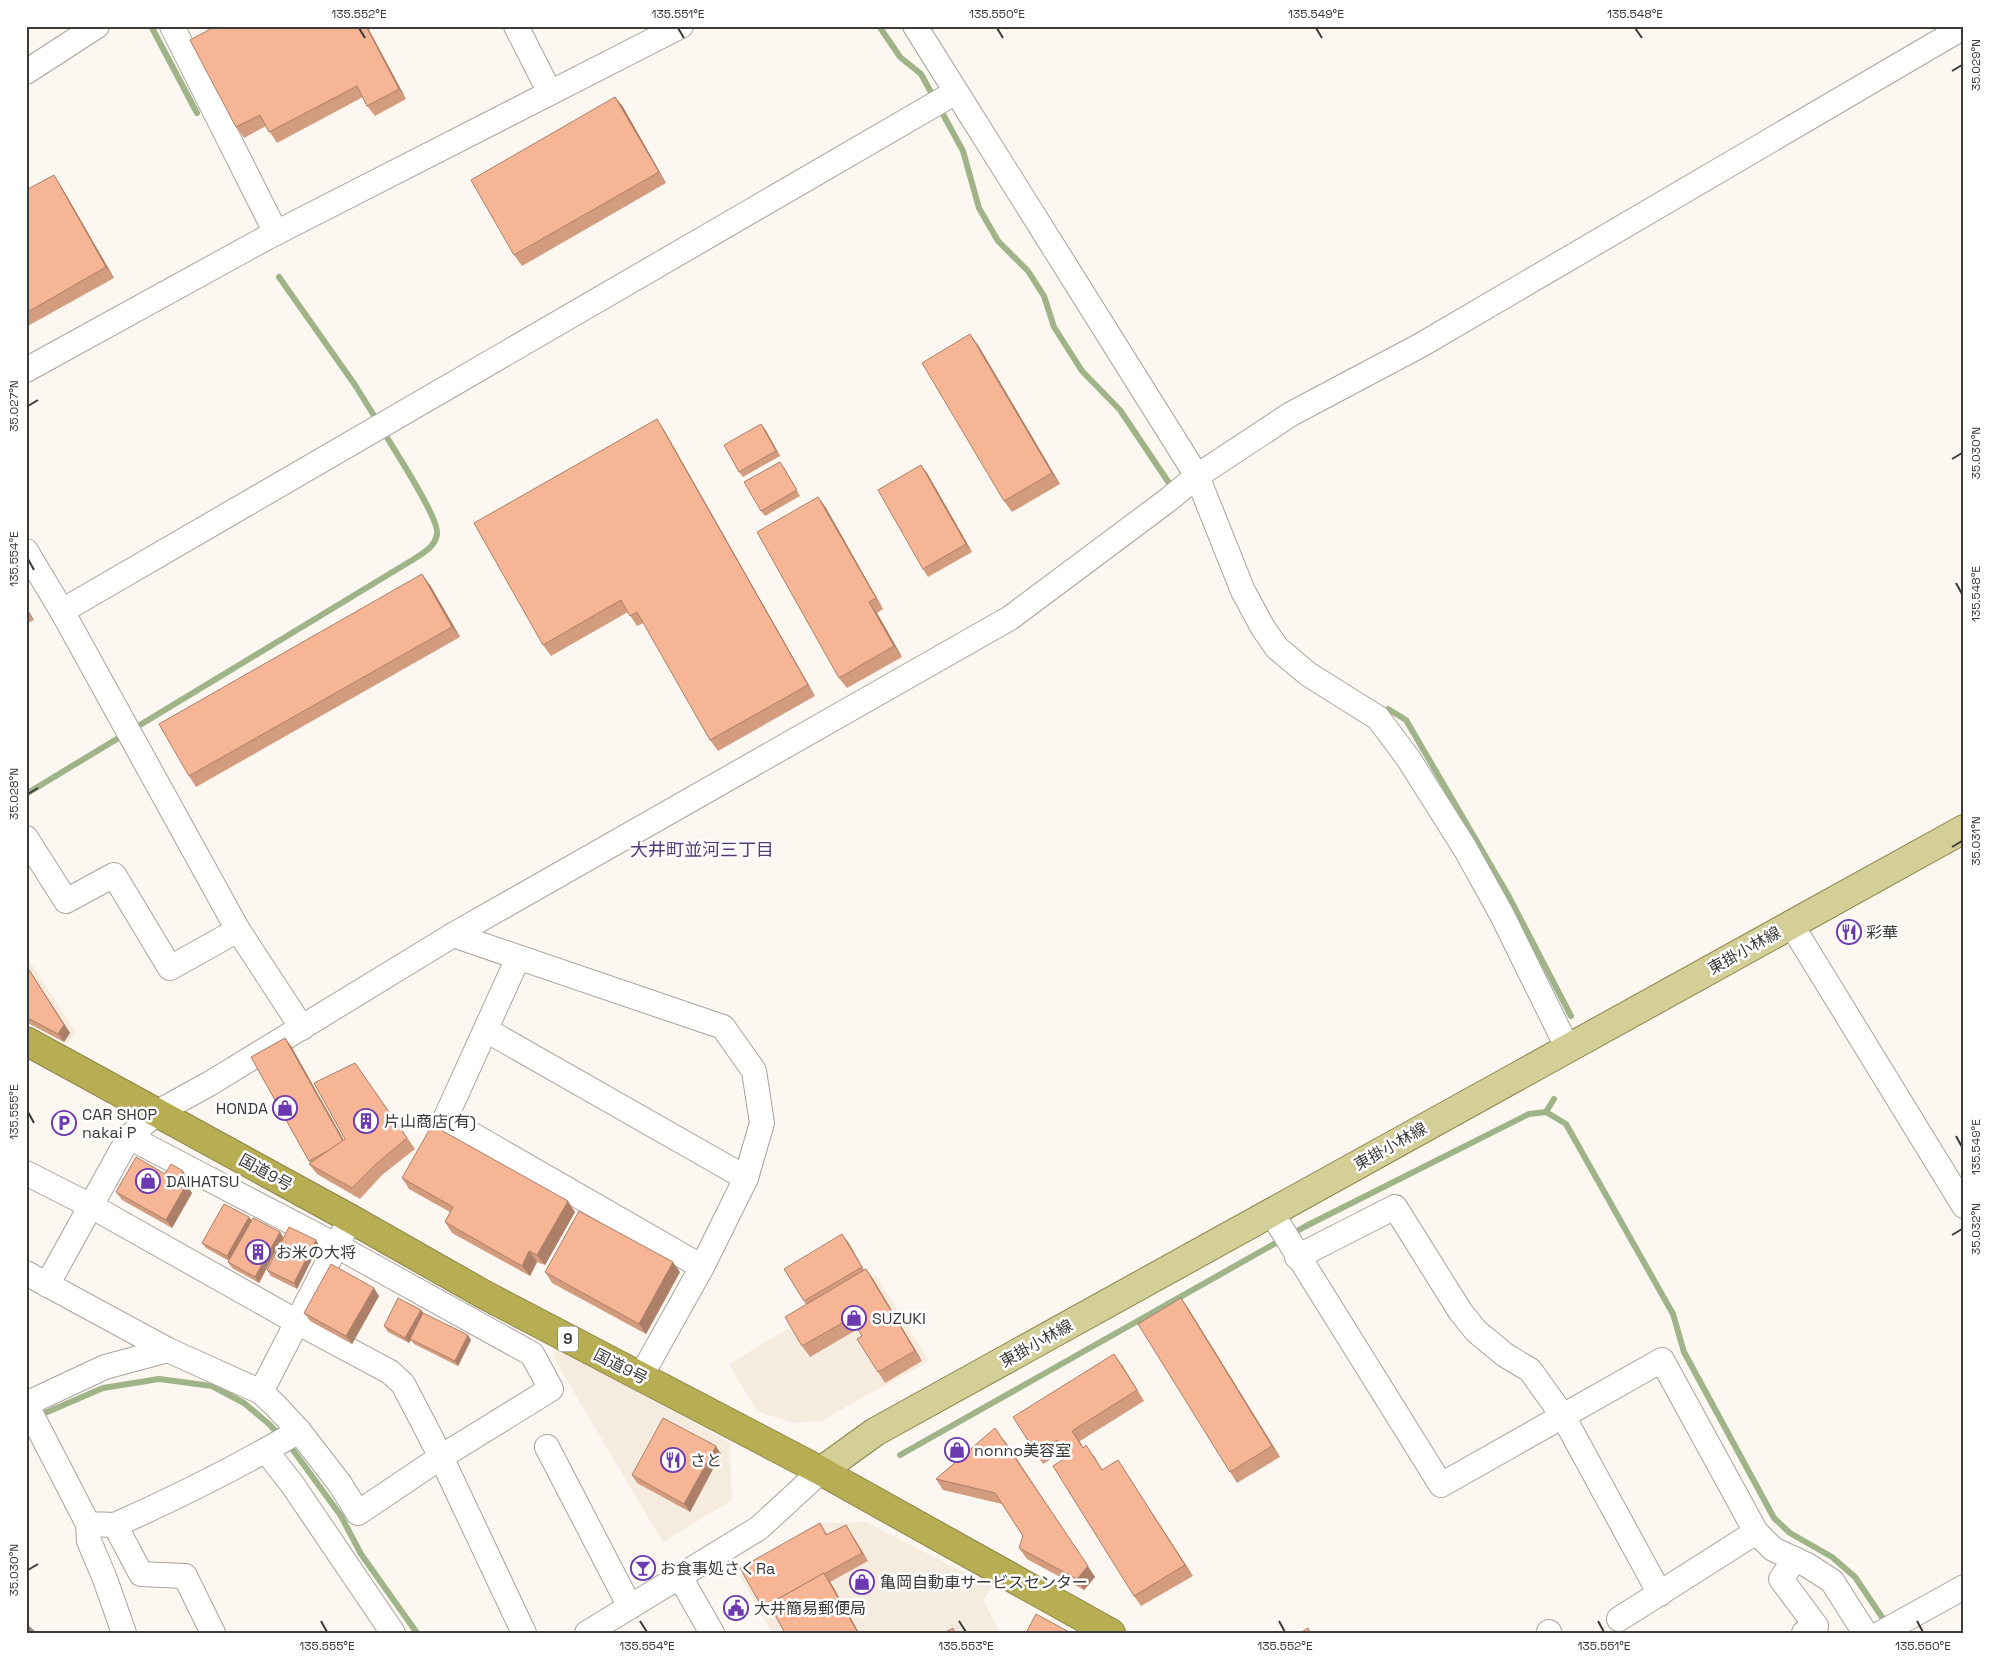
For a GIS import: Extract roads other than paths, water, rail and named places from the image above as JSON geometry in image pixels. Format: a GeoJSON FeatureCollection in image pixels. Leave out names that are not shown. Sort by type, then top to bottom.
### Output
{"type":"FeatureCollection","features":[{"type":"Feature","properties":{"kind":"highway","name":"国道9号"},"geometry":{"type":"LineString","coordinates":[[26,1041],[483,1294],[821,1471],[1111,1633]]}},
{"type":"Feature","properties":{"kind":"main road","name":"東掛小林線"},"geometry":{"type":"LineString","coordinates":[[821,1471],[876,1432],[1964,829]]}},
{"type":"Feature","properties":{"kind":"street"},"geometry":{"type":"LineString","coordinates":[[26,72],[97,26]]}},
{"type":"Feature","properties":{"kind":"street"},"geometry":{"type":"LineString","coordinates":[[172,26],[276,233]]}},
{"type":"Feature","properties":{"kind":"street"},"geometry":{"type":"LineString","coordinates":[[516,26],[550,93]]}},
{"type":"Feature","properties":{"kind":"street"},"geometry":{"type":"LineString","coordinates":[[26,370],[276,233],[681,26]]}},
{"type":"Feature","properties":{"kind":"street"},"geometry":{"type":"LineString","coordinates":[[915,26],[1197,476],[1243,592],[1263,628],[1277,648],[1308,674],[1378,718],[1408,758],[1466,850],[1502,915],[1568,1048]]}},
{"type":"Feature","properties":{"kind":"street"},"geometry":{"type":"LineString","coordinates":[[47,1285],[129,1137],[156,1113],[209,1084],[454,936],[1010,618],[1168,500],[1197,476],[1291,414],[1421,345],[1964,28]]}},
{"type":"Feature","properties":{"kind":"street"},"geometry":{"type":"LineString","coordinates":[[62,611],[956,92]]}},
{"type":"Feature","properties":{"kind":"street"},"geometry":{"type":"LineString","coordinates":[[26,551],[62,611],[238,930],[302,1028]]}},
{"type":"Feature","properties":{"kind":"street"},"geometry":{"type":"LineString","coordinates":[[26,838],[66,901],[114,875],[170,968],[238,930]]}},
{"type":"Feature","properties":{"kind":"street"},"geometry":{"type":"LineString","coordinates":[[1792,924],[1964,1206]]}},
{"type":"Feature","properties":{"kind":"street"},"geometry":{"type":"LineString","coordinates":[[454,936],[723,1027],[754,1071],[762,1123],[746,1178],[702,1268],[641,1376]]}},
{"type":"Feature","properties":{"kind":"street"},"geometry":{"type":"LineString","coordinates":[[518,958],[445,1119],[702,1268]]}},
{"type":"Feature","properties":{"kind":"street"},"geometry":{"type":"LineString","coordinates":[[486,1030],[746,1178]]}},
{"type":"Feature","properties":{"kind":"street"},"geometry":{"type":"LineString","coordinates":[[26,1273],[168,1350],[261,1392],[299,1431],[340,1484],[358,1513],[441,1457],[551,1389],[532,1354],[337,1246],[129,1137]]}},
{"type":"Feature","properties":{"kind":"street"},"geometry":{"type":"LineString","coordinates":[[26,1173],[91,1206],[390,1372],[403,1384],[441,1457],[524,1633]]}},
{"type":"Feature","properties":{"kind":"street"},"geometry":{"type":"LineString","coordinates":[[1298,1257],[1395,1207],[1460,1311],[1476,1331],[1505,1355],[1530,1370],[1563,1416],[1660,1594]]}},
{"type":"Feature","properties":{"kind":"street"},"geometry":{"type":"LineString","coordinates":[[1271,1212],[1441,1485],[1662,1360],[1756,1532],[1772,1549],[1795,1559],[1832,1581],[1865,1633]]}},
{"type":"Feature","properties":{"kind":"street"},"geometry":{"type":"LineString","coordinates":[[261,1392],[350,1219]]}},
{"type":"Feature","properties":{"kind":"street"},"geometry":{"type":"LineString","coordinates":[[124,1633],[89,1541],[88,1524],[35,1442],[26,1404],[105,1367],[168,1350]]}},
{"type":"Feature","properties":{"kind":"street"},"geometry":{"type":"LineString","coordinates":[[88,1524],[115,1525],[156,1507],[266,1451],[299,1431]]}},
{"type":"Feature","properties":{"kind":"street"},"geometry":{"type":"LineString","coordinates":[[547,1447],[630,1607]]}},
{"type":"Feature","properties":{"kind":"street"},"geometry":{"type":"LineString","coordinates":[[266,1451],[292,1484],[394,1633]]}},
{"type":"Feature","properties":{"kind":"street"},"geometry":{"type":"LineString","coordinates":[[587,1633],[759,1528],[821,1471]]}},
{"type":"Feature","properties":{"kind":"street"},"geometry":{"type":"LineString","coordinates":[[115,1525],[141,1574],[185,1576],[212,1633]]}},
{"type":"Feature","properties":{"kind":"street"},"geometry":{"type":"LineString","coordinates":[[1619,1620],[1756,1532]]}},
{"type":"Feature","properties":{"kind":"street"},"geometry":{"type":"LineString","coordinates":[[1795,1559],[1781,1579],[1816,1626],[1804,1633]]}},
{"type":"Feature","properties":{"kind":"street"},"geometry":{"type":"LineString","coordinates":[[680,1577],[712,1633]]}},
{"type":"Feature","properties":{"kind":"street"},"geometry":{"type":"LineString","coordinates":[[1881,1633],[1964,1587]]}},
{"type":"Feature","properties":{"kind":"waterway"},"geometry":{"type":"LineString","coordinates":[[151,26],[197,113]]}},
{"type":"Feature","properties":{"kind":"waterway"},"geometry":{"type":"LineString","coordinates":[[879,26],[900,57],[921,74],[963,151],[979,208],[998,241],[1028,271],[1044,296],[1054,327],[1082,371],[1120,410],[1169,483]]}},
{"type":"Feature","properties":{"kind":"waterway"},"geometry":{"type":"LineString","coordinates":[[279,277],[355,385],[378,422]]}},
{"type":"Feature","properties":{"kind":"waterway"},"geometry":{"type":"LineString","coordinates":[[26,794],[414,559],[434,543],[437,534],[431,514],[415,483],[383,431]]}},
{"type":"Feature","properties":{"kind":"waterway"},"geometry":{"type":"LineString","coordinates":[[1388,709],[1406,720],[1508,895],[1571,1016]]}},
{"type":"Feature","properties":{"kind":"waterway"},"geometry":{"type":"LineString","coordinates":[[1546,1112],[1554,1099]]}},
{"type":"Feature","properties":{"kind":"waterway"},"geometry":{"type":"LineString","coordinates":[[900,1455],[1306,1226],[1529,1114],[1546,1112],[1566,1124],[1673,1314],[1684,1352],[1774,1518],[1790,1533],[1832,1557],[1855,1577],[1888,1626]]}},
{"type":"Feature","properties":{"kind":"waterway"},"geometry":{"type":"LineString","coordinates":[[38,1416],[103,1388],[159,1379],[212,1386],[244,1403],[269,1424],[293,1450],[341,1516],[361,1554],[417,1633]]}},
{"type":"Feature","properties":{"kind":"railway"},"geometry":{"type":"LineString","coordinates":[[26,1626],[34,1633]]}},
{"type":"Feature","properties":{"kind":"place","name":"彩華"},"geometry":{"type":"Point","coordinates":[1849,932]}},
{"type":"Feature","properties":{"kind":"place","name":"HONDA"},"geometry":{"type":"Point","coordinates":[285,1108]}},
{"type":"Feature","properties":{"kind":"place","name":"片山商店(有)"},"geometry":{"type":"Point","coordinates":[366,1121]}},
{"type":"Feature","properties":{"kind":"place","name":"CAR SHOP nakai P"},"geometry":{"type":"Point","coordinates":[64,1123]}},
{"type":"Feature","properties":{"kind":"place","name":"DAIHATSU"},"geometry":{"type":"Point","coordinates":[148,1181]}},
{"type":"Feature","properties":{"kind":"place","name":"お米の大将"},"geometry":{"type":"Point","coordinates":[258,1252]}},
{"type":"Feature","properties":{"kind":"place","name":"SUZUKI"},"geometry":{"type":"Point","coordinates":[854,1318]}},
{"type":"Feature","properties":{"kind":"place","name":"nonno美容室"},"geometry":{"type":"Point","coordinates":[957,1450]}},
{"type":"Feature","properties":{"kind":"place","name":"さと"},"geometry":{"type":"Point","coordinates":[673,1460]}},
{"type":"Feature","properties":{"kind":"place","name":"お食事処さくRa"},"geometry":{"type":"Point","coordinates":[643,1568]}},
{"type":"Feature","properties":{"kind":"place","name":"亀岡自動車サービスセンター"},"geometry":{"type":"Point","coordinates":[862,1582]}},
{"type":"Feature","properties":{"kind":"place","name":"大井簡易郵便局"},"geometry":{"type":"Point","coordinates":[736,1608]}},
{"type":"Feature","properties":{"kind":"district","name":"大井町並河三丁目"},"geometry":{"type":"Point","coordinates":[702,850]}}]}
